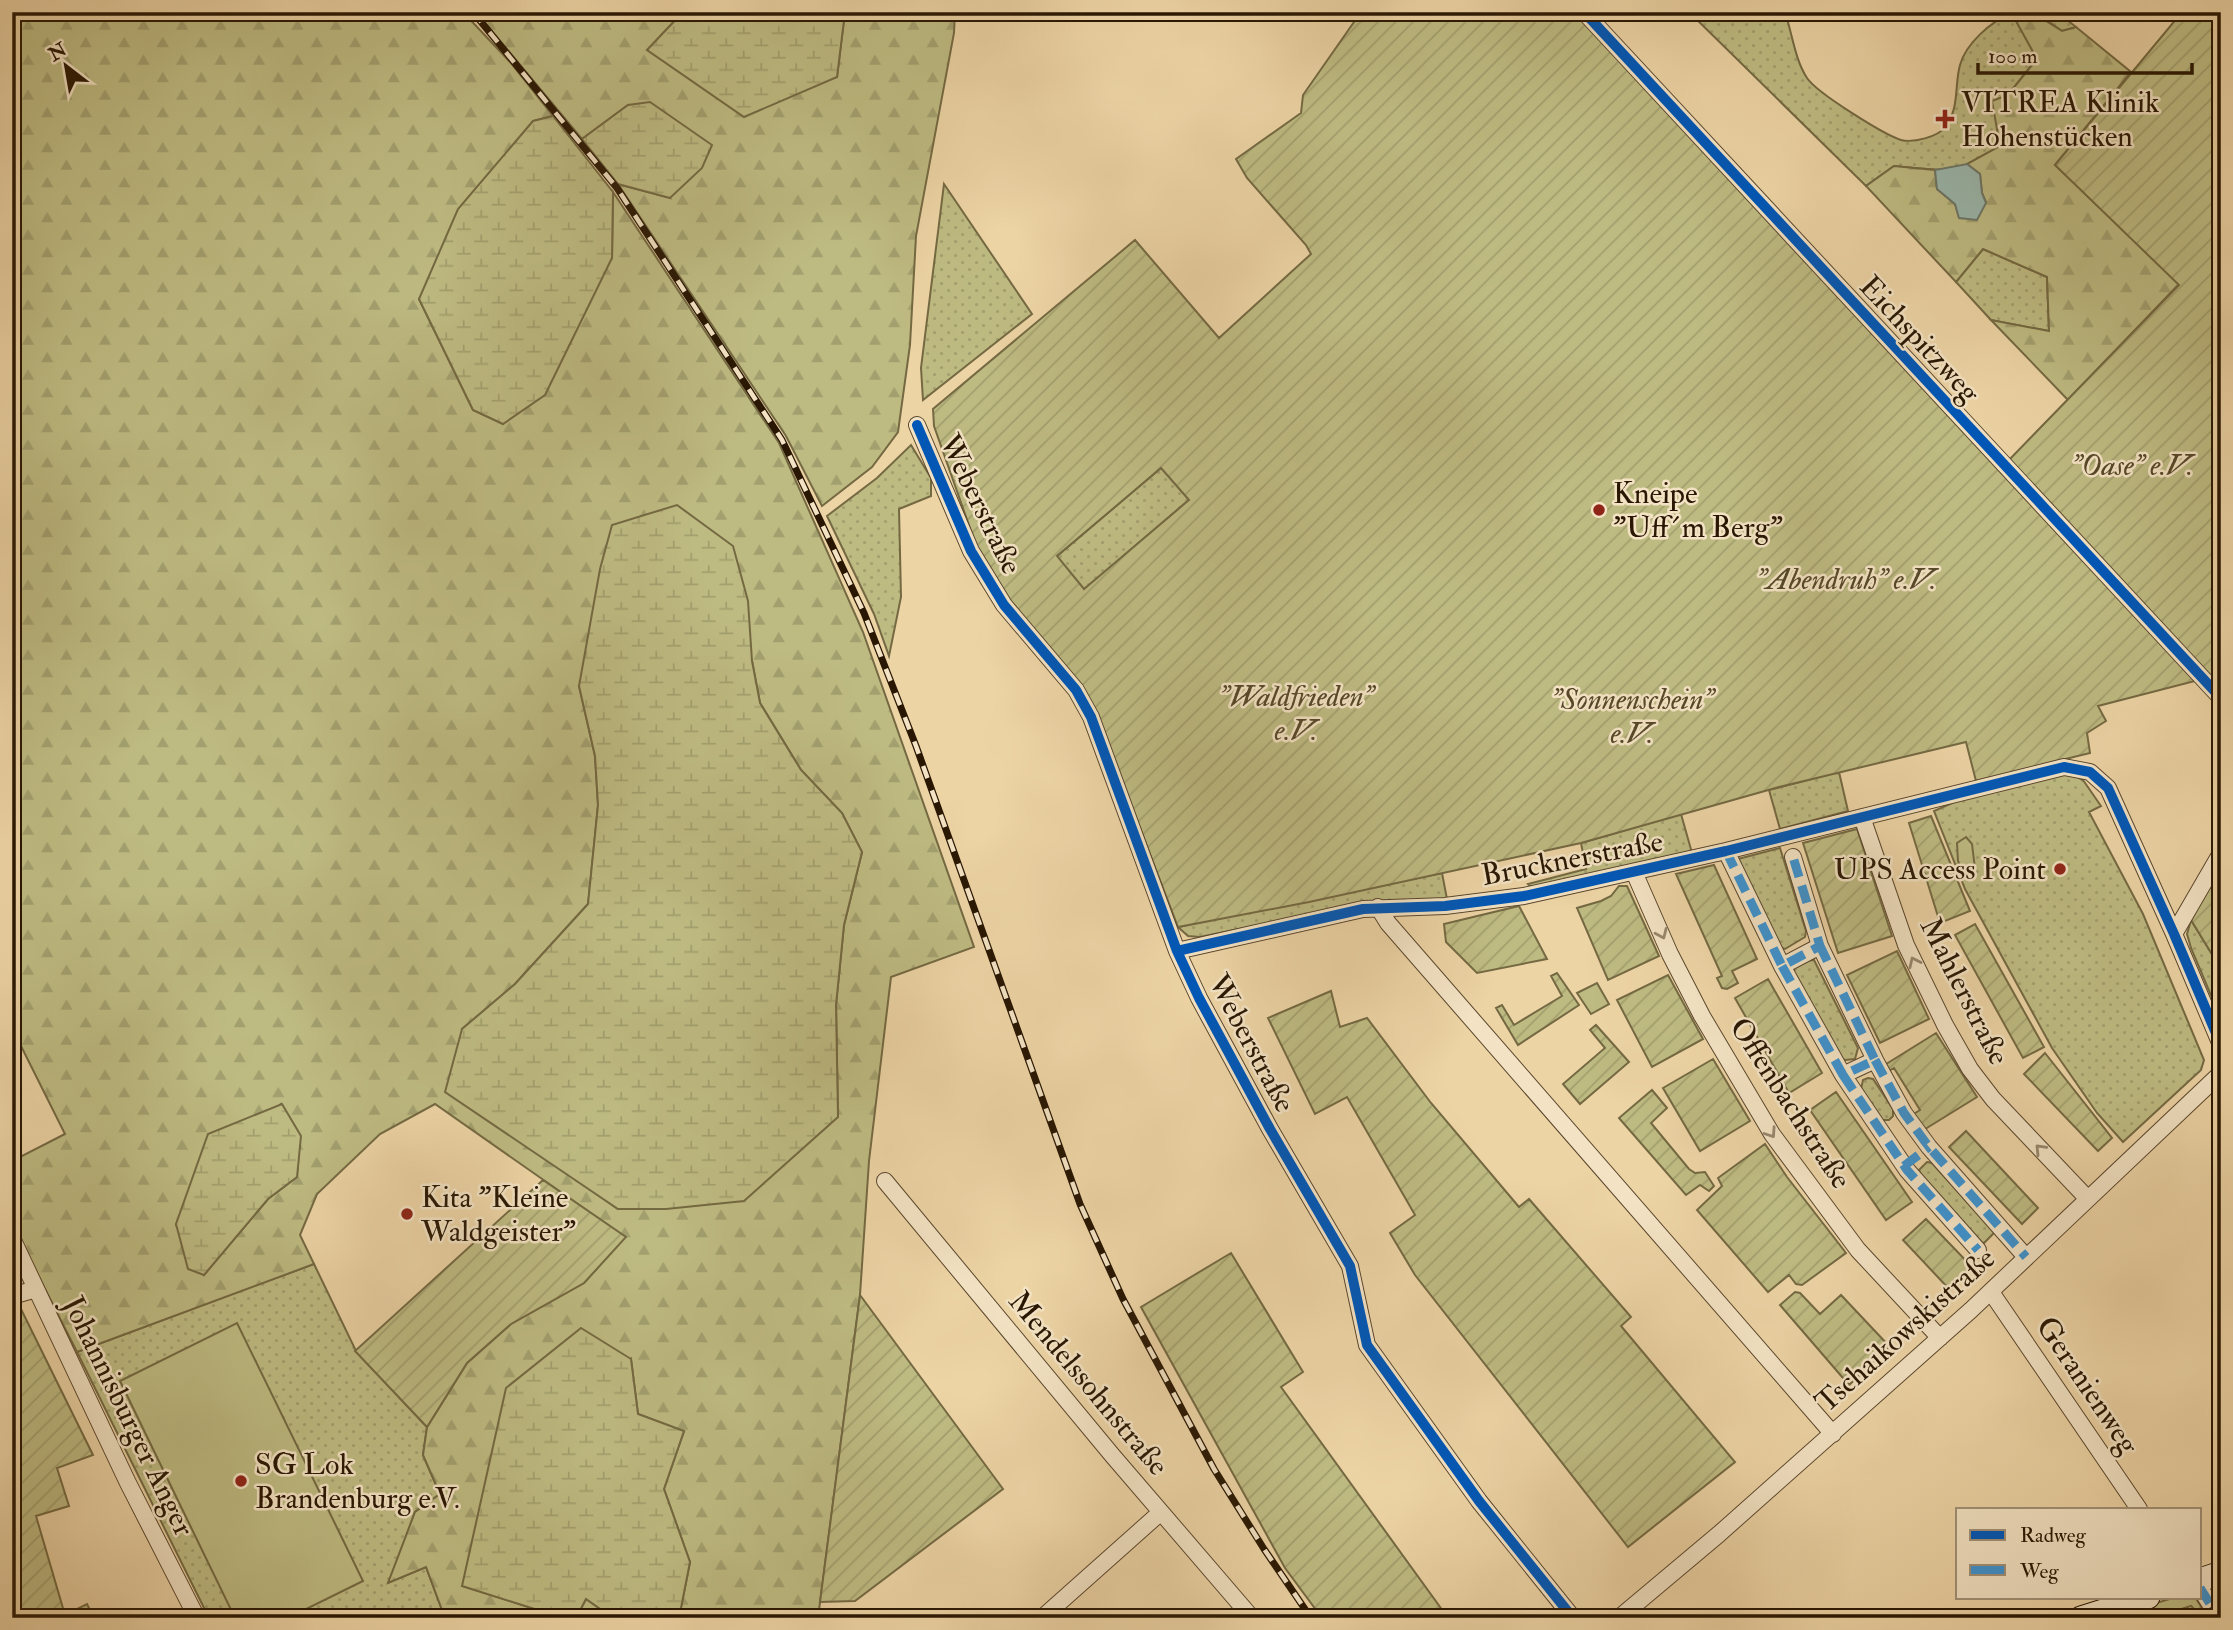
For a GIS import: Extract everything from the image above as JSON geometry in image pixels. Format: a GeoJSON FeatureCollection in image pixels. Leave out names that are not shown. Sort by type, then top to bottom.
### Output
{"type":"FeatureCollection","features":[{"type":"Feature","properties":{"kind":"street","name":"Eichspitzweg"},"geometry":{"type":"LineString","coordinates":[[1584,12],[2221,698]]}},
{"type":"Feature","properties":{"kind":"street","name":"Weberstraße"},"geometry":{"type":"LineString","coordinates":[[917,425],[971,551],[1004,604],[1076,690],[1091,717],[1177,951],[1199,998],[1270,1129],[1350,1266],[1367,1345],[1479,1501],[1573,1618]]}},
{"type":"Feature","properties":{"kind":"street","name":"Brucknerstraße"},"geometry":{"type":"LineString","coordinates":[[1177,951],[1378,907],[1446,906],[1524,896],[1727,851],[2064,767],[2090,772],[2108,788],[2175,934],[2221,1045]]}},
{"type":"Feature","properties":{"kind":"street","name":"Mahlerstraße"},"geometry":{"type":"LineString","coordinates":[[1862,817],[1906,945],[1964,1059],[1993,1099],[2087,1198]]}},
{"type":"Feature","properties":{"kind":"street"},"geometry":{"type":"LineString","coordinates":[[1727,851],[1782,966],[1843,1075],[1905,1166],[1978,1250]]}},
{"type":"Feature","properties":{"kind":"street"},"geometry":{"type":"LineString","coordinates":[[2175,934],[2221,853]]}},
{"type":"Feature","properties":{"kind":"street"},"geometry":{"type":"LineString","coordinates":[[1793,857],[1820,946],[1904,1113],[1929,1147],[2026,1257]]}},
{"type":"Feature","properties":{"kind":"street","name":"Offenbachstraße"},"geometry":{"type":"LineString","coordinates":[[1634,872],[1670,954],[1702,1016],[1772,1134],[1858,1250],[1940,1338]]}},
{"type":"Feature","properties":{"kind":"street"},"geometry":{"type":"LineString","coordinates":[[1378,907],[1388,923],[1833,1434]]}},
{"type":"Feature","properties":{"kind":"street"},"geometry":{"type":"LineString","coordinates":[[1782,966],[1820,946]]}},
{"type":"Feature","properties":{"kind":"street"},"geometry":{"type":"LineString","coordinates":[[1843,1075],[1875,1060]]}},
{"type":"Feature","properties":{"kind":"street","name":"Tschaikowskistraße"},"geometry":{"type":"LineString","coordinates":[[1619,1618],[1719,1534],[1991,1292],[2221,1073]]}},
{"type":"Feature","properties":{"kind":"street"},"geometry":{"type":"LineString","coordinates":[[1905,1166],[1929,1147]]}},
{"type":"Feature","properties":{"kind":"street","name":"Mendelssohnstraße"},"geometry":{"type":"LineString","coordinates":[[885,1181],[1252,1618]]}},
{"type":"Feature","properties":{"kind":"street","name":"Johannisburger Anger"},"geometry":{"type":"LineString","coordinates":[[12,1238],[123,1472],[197,1618]]}},
{"type":"Feature","properties":{"kind":"street"},"geometry":{"type":"LineString","coordinates":[[12,1296],[36,1289]]}},
{"type":"Feature","properties":{"kind":"street","name":"Geranienweg"},"geometry":{"type":"LineString","coordinates":[[1991,1292],[2137,1508]]}},
{"type":"Feature","properties":{"kind":"street"},"geometry":{"type":"LineString","coordinates":[[1042,1618],[1161,1512]]}},
{"type":"Feature","properties":{"kind":"street"},"geometry":{"type":"LineString","coordinates":[[2202,1579],[2221,1573]]}},
{"type":"Feature","properties":{"kind":"street"},"geometry":{"type":"LineString","coordinates":[[2202,1591],[2219,1618]]}},
{"type":"Feature","properties":{"kind":"street"},"geometry":{"type":"LineString","coordinates":[[2081,1618],[2145,1598]]}},
{"type":"Feature","properties":{"kind":"green space"},"geometry":{"type":"Polygon","coordinates":[[[12,12],[463,12],[510,62],[553,116],[533,121],[419,299],[473,410],[503,424],[612,258],[613,192],[779,443],[863,632],[974,947],[891,977],[869,1161],[860,1295],[818,1618],[679,1618],[690,1562],[664,1489],[684,1431],[638,1414],[631,1359],[463,1586],[563,1618],[445,1618],[426,1567],[388,1583],[415,1512],[440,1494],[423,1455],[427,1427],[467,1363],[511,1324],[584,1283],[625,1237],[435,1104],[380,1134],[317,1194],[300,1235],[314,1264],[77,1352],[12,1224],[12,1161],[65,1134],[12,1028],[12,12]],[[752,661],[579,686],[595,756],[598,805],[588,904],[515,984],[462,1029],[560,1168],[618,1209],[838,1117],[836,1005],[844,925],[862,852],[842,813],[801,770],[760,703],[752,661]],[[281,1104],[195,1175],[176,1225],[204,1275],[268,1199],[297,1177],[300,1136],[281,1104]]]}},
{"type":"Feature","properties":{"kind":"green space"},"geometry":{"type":"Polygon","coordinates":[[[476,12],[683,12],[648,49],[837,77],[845,12],[955,12],[954,33],[916,236],[910,345],[898,432],[872,467],[822,506],[786,436],[618,184],[670,198],[628,105],[582,139],[476,12]]]}},
{"type":"Feature","properties":{"kind":"green space"},"geometry":{"type":"Polygon","coordinates":[[[683,12],[845,12],[837,77],[744,117],[647,50],[683,12]]]}},
{"type":"Feature","properties":{"kind":"green space"},"geometry":{"type":"Polygon","coordinates":[[[1361,12],[1578,12],[2195,681],[2098,706],[2106,721],[2087,733],[2090,753],[1976,781],[1966,742],[1779,787],[1581,843],[1309,902],[1178,927],[1099,721],[1004,605],[977,548],[934,426],[933,409],[1135,240],[1219,338],[1311,254],[1247,178],[1236,159],[1301,113],[1303,95],[1361,12]],[[1161,468],[1057,556],[1084,589],[1189,500],[1161,468]]]}},
{"type":"Feature","properties":{"kind":"green space"},"geometry":{"type":"Polygon","coordinates":[[[1689,12],[1785,12],[1799,63],[1813,85],[1866,122],[1906,141],[1931,136],[1945,127],[1953,112],[1963,57],[1973,41],[1995,22],[2011,13],[2032,12],[2016,21],[2037,58],[2008,95],[2000,146],[1970,163],[1948,169],[1894,166],[1866,186],[1689,12]]]}},
{"type":"Feature","properties":{"kind":"green space"},"geometry":{"type":"Polygon","coordinates":[[[2032,12],[2062,31],[2076,27],[2131,72],[2055,165],[2179,284],[2068,400],[1991,320],[2049,331],[2047,277],[1983,249],[1956,282],[1866,186],[1894,166],[1935,170],[1937,189],[1955,204],[1959,217],[1986,202],[1980,174],[1967,164],[2000,146],[1992,101],[2008,95],[2037,59],[2016,21],[2032,12]]]}},
{"type":"Feature","properties":{"kind":"green space"},"geometry":{"type":"Polygon","coordinates":[[[2035,12],[2057,12],[2076,27],[2062,31],[2035,12]]]}},
{"type":"Feature","properties":{"kind":"green space","name":"\"Oase\" e.V."},"geometry":{"type":"Polygon","coordinates":[[[2182,12],[2221,12],[2221,693],[2006,463],[2179,285],[2055,165],[2182,12]]]}},
{"type":"Feature","properties":{"kind":"green space"},"geometry":{"type":"Polygon","coordinates":[[[650,102],[712,145],[702,168],[670,198],[618,184],[582,139],[628,105],[650,102]]]}},
{"type":"Feature","properties":{"kind":"green space"},"geometry":{"type":"Polygon","coordinates":[[[553,116],[613,192],[612,258],[545,395],[503,424],[473,410],[419,299],[458,209],[533,121],[553,116]]]}},
{"type":"Feature","properties":{"kind":"green space"},"geometry":{"type":"Polygon","coordinates":[[[944,184],[1032,314],[923,400],[921,368],[944,184]]]}},
{"type":"Feature","properties":{"kind":"green space"},"geometry":{"type":"Polygon","coordinates":[[[1983,249],[2047,277],[2049,331],[1991,320],[1956,282],[1983,249]]]}},
{"type":"Feature","properties":{"kind":"green space"},"geometry":{"type":"Polygon","coordinates":[[[911,445],[931,478],[931,496],[899,509],[901,597],[889,656],[874,614],[827,516],[877,478],[911,445]]]}},
{"type":"Feature","properties":{"kind":"green space"},"geometry":{"type":"Polygon","coordinates":[[[1162,467],[1190,499],[1084,590],[1056,557],[1162,467]]]}},
{"type":"Feature","properties":{"kind":"green space"},"geometry":{"type":"Polygon","coordinates":[[[677,505],[733,546],[748,601],[752,661],[760,703],[801,770],[842,813],[862,852],[844,925],[836,1005],[838,1117],[744,1201],[666,1209],[618,1209],[445,1092],[462,1029],[515,984],[588,904],[598,805],[595,756],[579,686],[600,569],[612,525],[677,505]]]}},
{"type":"Feature","properties":{"kind":"green space"},"geometry":{"type":"Polygon","coordinates":[[[1839,772],[1848,811],[1780,829],[1769,790],[1839,772]]]}},
{"type":"Feature","properties":{"kind":"green space"},"geometry":{"type":"Polygon","coordinates":[[[2068,772],[2083,780],[2101,806],[2089,812],[2143,914],[2204,1060],[2201,1070],[2123,1142],[2097,1113],[2052,1048],[1965,889],[1934,811],[1968,796],[2068,772]]]}},
{"type":"Feature","properties":{"kind":"green space"},"geometry":{"type":"Polygon","coordinates":[[[1681,814],[1692,853],[1531,887],[1528,884],[1586,869],[1581,843],[1681,814]]]}},
{"type":"Feature","properties":{"kind":"green space"},"geometry":{"type":"Polygon","coordinates":[[[1931,816],[1970,911],[1940,923],[1909,823],[1931,816]]]}},
{"type":"Feature","properties":{"kind":"green space"},"geometry":{"type":"Polygon","coordinates":[[[1857,829],[1892,936],[1838,953],[1803,843],[1857,829]]]}},
{"type":"Feature","properties":{"kind":"green space"},"geometry":{"type":"Polygon","coordinates":[[[1966,837],[1972,844],[1975,869],[1964,874],[1958,861],[1957,843],[1966,837]]]}},
{"type":"Feature","properties":{"kind":"green space"},"geometry":{"type":"Polygon","coordinates":[[[1780,848],[1806,931],[1805,937],[1785,949],[1779,947],[1738,859],[1780,848]]]}},
{"type":"Feature","properties":{"kind":"green space"},"geometry":{"type":"Polygon","coordinates":[[[2221,864],[2221,969],[2191,920],[2221,864]]]}},
{"type":"Feature","properties":{"kind":"green space"},"geometry":{"type":"Polygon","coordinates":[[[1714,865],[1757,959],[1732,971],[1738,983],[1727,989],[1722,988],[1717,978],[1722,976],[1676,874],[1714,865]]]}},
{"type":"Feature","properties":{"kind":"green space"},"geometry":{"type":"Polygon","coordinates":[[[1442,873],[1447,899],[1318,913],[1200,937],[1188,936],[1178,927],[1442,873]]]}},
{"type":"Feature","properties":{"kind":"green space"},"geometry":{"type":"Polygon","coordinates":[[[1619,886],[1627,886],[1659,956],[1608,980],[1577,908],[1611,896],[1619,886]]]}},
{"type":"Feature","properties":{"kind":"green space"},"geometry":{"type":"Polygon","coordinates":[[[1519,906],[1547,959],[1477,973],[1446,942],[1444,924],[1519,906]]]}},
{"type":"Feature","properties":{"kind":"green space"},"geometry":{"type":"Polygon","coordinates":[[[2191,920],[2221,969],[2221,1019],[2191,948],[2187,934],[2191,920]]]}},
{"type":"Feature","properties":{"kind":"green space"},"geometry":{"type":"Polygon","coordinates":[[[1975,924],[2044,1047],[2023,1058],[1955,935],[1975,924]]]}},
{"type":"Feature","properties":{"kind":"green space"},"geometry":{"type":"Polygon","coordinates":[[[1897,951],[1929,1019],[1880,1043],[1847,975],[1897,951]]]}},
{"type":"Feature","properties":{"kind":"green space"},"geometry":{"type":"Polygon","coordinates":[[[1814,960],[1858,1048],[1855,1059],[1840,1058],[1793,975],[1794,968],[1803,961],[1814,960]]]}},
{"type":"Feature","properties":{"kind":"green space"},"geometry":{"type":"Polygon","coordinates":[[[1557,973],[1579,1005],[1518,1045],[1496,1008],[1502,1005],[1514,1025],[1562,996],[1551,976],[1557,973]]]}},
{"type":"Feature","properties":{"kind":"green space"},"geometry":{"type":"Polygon","coordinates":[[[1668,975],[1703,1039],[1652,1067],[1617,1000],[1668,975]]]}},
{"type":"Feature","properties":{"kind":"green space"},"geometry":{"type":"Polygon","coordinates":[[[1768,979],[1822,1073],[1789,1093],[1735,998],[1768,979]]]}},
{"type":"Feature","properties":{"kind":"green space"},"geometry":{"type":"Polygon","coordinates":[[[1597,983],[1609,1004],[1591,1014],[1577,993],[1597,983]]]}},
{"type":"Feature","properties":{"kind":"green space"},"geometry":{"type":"Polygon","coordinates":[[[1331,991],[1340,1027],[1367,1018],[1431,1103],[1519,1207],[1529,1199],[1631,1317],[1621,1326],[1735,1462],[1628,1547],[1415,1275],[1390,1233],[1415,1215],[1347,1097],[1315,1114],[1268,1018],[1331,991]]]}},
{"type":"Feature","properties":{"kind":"green space"},"geometry":{"type":"Polygon","coordinates":[[[1596,1025],[1629,1062],[1580,1104],[1563,1084],[1605,1048],[1590,1030],[1596,1025]]]}},
{"type":"Feature","properties":{"kind":"green space"},"geometry":{"type":"Polygon","coordinates":[[[1936,1033],[1977,1097],[1922,1131],[1912,1115],[1920,1110],[1894,1068],[1887,1072],[1883,1066],[1936,1033]]]}},
{"type":"Feature","properties":{"kind":"green space"},"geometry":{"type":"Polygon","coordinates":[[[2045,1053],[2112,1138],[2098,1151],[2024,1074],[2045,1053]]]}},
{"type":"Feature","properties":{"kind":"green space"},"geometry":{"type":"Polygon","coordinates":[[[1713,1059],[1750,1121],[1700,1151],[1663,1088],[1713,1059]]]}},
{"type":"Feature","properties":{"kind":"green space"},"geometry":{"type":"Polygon","coordinates":[[[1873,1079],[1893,1109],[1893,1116],[1889,1120],[1881,1120],[1861,1089],[1863,1080],[1873,1079]]]}},
{"type":"Feature","properties":{"kind":"green space"},"geometry":{"type":"Polygon","coordinates":[[[1652,1090],[1667,1108],[1651,1123],[1689,1169],[1695,1173],[1705,1172],[1714,1186],[1709,1191],[1700,1185],[1686,1195],[1619,1118],[1652,1090]]]}},
{"type":"Feature","properties":{"kind":"green space"},"geometry":{"type":"Polygon","coordinates":[[[1836,1092],[1912,1202],[1886,1220],[1810,1110],[1836,1092]]]}},
{"type":"Feature","properties":{"kind":"green space"},"geometry":{"type":"Polygon","coordinates":[[[282,1104],[301,1136],[297,1177],[268,1199],[204,1275],[188,1269],[176,1224],[208,1134],[282,1104]]]}},
{"type":"Feature","properties":{"kind":"green space"},"geometry":{"type":"Polygon","coordinates":[[[1966,1131],[2038,1208],[2022,1224],[1949,1147],[1966,1131]]]}},
{"type":"Feature","properties":{"kind":"green space"},"geometry":{"type":"Polygon","coordinates":[[[1765,1144],[1846,1253],[1802,1285],[1796,1284],[1789,1275],[1768,1292],[1697,1210],[1722,1186],[1718,1178],[1765,1144]]]}},
{"type":"Feature","properties":{"kind":"green space"},"geometry":{"type":"Polygon","coordinates":[[[1927,1162],[1932,1163],[1995,1232],[1983,1244],[1922,1177],[1919,1170],[1927,1162]]]}},
{"type":"Feature","properties":{"kind":"green space"},"geometry":{"type":"Polygon","coordinates":[[[543,1180],[626,1237],[584,1283],[511,1324],[467,1363],[427,1427],[355,1351],[543,1180]]]}},
{"type":"Feature","properties":{"kind":"green space"},"geometry":{"type":"Polygon","coordinates":[[[1926,1219],[1973,1268],[1950,1290],[1903,1240],[1926,1219]]]}},
{"type":"Feature","properties":{"kind":"green space"},"geometry":{"type":"Polygon","coordinates":[[[1231,1253],[1303,1372],[1281,1387],[1448,1618],[1322,1618],[1285,1568],[1141,1307],[1231,1253]]]}},
{"type":"Feature","properties":{"kind":"green space"},"geometry":{"type":"Polygon","coordinates":[[[314,1264],[356,1351],[427,1427],[423,1455],[440,1494],[415,1512],[390,1582],[426,1567],[445,1618],[209,1618],[77,1352],[314,1264]]]}},
{"type":"Feature","properties":{"kind":"green space"},"geometry":{"type":"Polygon","coordinates":[[[1795,1292],[1800,1293],[1820,1314],[1841,1295],[1890,1347],[1849,1385],[1780,1305],[1795,1292]]]}},
{"type":"Feature","properties":{"kind":"green space"},"geometry":{"type":"Polygon","coordinates":[[[860,1295],[1003,1489],[855,1601],[820,1602],[860,1295]]]}},
{"type":"Feature","properties":{"kind":"green space"},"geometry":{"type":"Polygon","coordinates":[[[19,1305],[93,1455],[57,1468],[69,1506],[36,1516],[65,1615],[87,1604],[94,1618],[12,1618],[12,1307],[19,1305]]]}},
{"type":"Feature","properties":{"kind":"green space","name":"SG Lok Brandenburg e.V."},"geometry":{"type":"Polygon","coordinates":[[[237,1323],[363,1581],[288,1618],[235,1618],[120,1381],[237,1323]]]}},
{"type":"Feature","properties":{"kind":"green space"},"geometry":{"type":"Polygon","coordinates":[[[581,1328],[631,1359],[638,1414],[684,1431],[664,1489],[690,1562],[679,1618],[613,1618],[586,1599],[576,1618],[563,1618],[462,1586],[506,1388],[581,1328]]]}},
{"type":"Feature","properties":{"kind":"green space"},"geometry":{"type":"Polygon","coordinates":[[[2173,1598],[2196,1598],[2202,1608],[2195,1610],[2191,1606],[2154,1618],[2107,1618],[2173,1598]]]}},
{"type":"Feature","properties":{"kind":"green space"},"geometry":{"type":"Polygon","coordinates":[[[586,1599],[613,1618],[576,1618],[586,1599]]]}},
{"type":"Feature","properties":{"kind":"water"},"geometry":{"type":"Polygon","coordinates":[[[1967,164],[1980,174],[1986,203],[1977,220],[1959,218],[1955,204],[1937,189],[1935,170],[1967,164]]]}},
{"type":"Feature","properties":{"kind":"tram line"},"geometry":{"type":"LineString","coordinates":[[2183,1618],[2221,1605]]}},
{"type":"Feature","properties":{"kind":"railway"},"geometry":{"type":"LineString","coordinates":[[473,12],[617,188],[782,440],[864,613],[916,746],[1080,1204],[1123,1299],[1214,1469],[1311,1618]]}},
{"type":"Feature","properties":{"kind":"marked path"},"geometry":{"type":"LineString","coordinates":[[1726,851],[1782,966],[1820,946],[1793,857]]}},
{"type":"Feature","properties":{"kind":"marked path"},"geometry":{"type":"LineString","coordinates":[[1782,966],[1843,1075],[1875,1060],[1820,946]]}},
{"type":"Feature","properties":{"kind":"marked path"},"geometry":{"type":"LineString","coordinates":[[1875,1060],[1904,1113],[1929,1147],[2026,1257]]}},
{"type":"Feature","properties":{"kind":"marked path"},"geometry":{"type":"LineString","coordinates":[[1843,1075],[1907,1170],[1978,1250]]}},
{"type":"Feature","properties":{"kind":"marked path"},"geometry":{"type":"LineString","coordinates":[[1904,1166],[1929,1147]]}},
{"type":"Feature","properties":{"kind":"marked path"},"geometry":{"type":"LineString","coordinates":[[2202,1591],[2219,1618]]}},
{"type":"Feature","properties":{"kind":"cycle path"},"geometry":{"type":"LineString","coordinates":[[1584,12],[2221,698]]}},
{"type":"Feature","properties":{"kind":"cycle path"},"geometry":{"type":"LineString","coordinates":[[917,425],[971,551],[1004,605],[1076,690],[1091,717],[1177,951],[1199,998],[1270,1129],[1350,1266],[1367,1345],[1479,1501],[1573,1618]]}},
{"type":"Feature","properties":{"kind":"cycle path"},"geometry":{"type":"LineString","coordinates":[[1177,951],[1363,909],[1445,906],[1524,896],[1726,851],[2064,767],[2090,772],[2108,788],[2221,1045]]}},
{"type":"Feature","properties":{"kind":"place","name":"VITREA Klinik Hohenstücken"},"geometry":{"type":"Point","coordinates":[1945,119]}},
{"type":"Feature","properties":{"kind":"place","name":"Kneipe \"Uff´m Berg\""},"geometry":{"type":"Point","coordinates":[1599,510]}},
{"type":"Feature","properties":{"kind":"place","name":"UPS Access Point"},"geometry":{"type":"Point","coordinates":[2060,869]}},
{"type":"Feature","properties":{"kind":"place","name":"Kita \"Kleine Waldgeister\""},"geometry":{"type":"Point","coordinates":[407,1214]}},
{"type":"Feature","properties":{"kind":"place","name":"SG Lok Brandenburg e.V."},"geometry":{"type":"Point","coordinates":[241,1481]}},
{"type":"Feature","properties":{"kind":"park label","name":"\"Abendruh\" e.V."},"geometry":{"type":"Point","coordinates":[1846,579]}},
{"type":"Feature","properties":{"kind":"park label","name":"\"Waldfrieden\" e.V."},"geometry":{"type":"Point","coordinates":[1296,713]}},
{"type":"Feature","properties":{"kind":"park label","name":"\"Sonnenschein\" e.V."},"geometry":{"type":"Point","coordinates":[1632,716]}}]}
